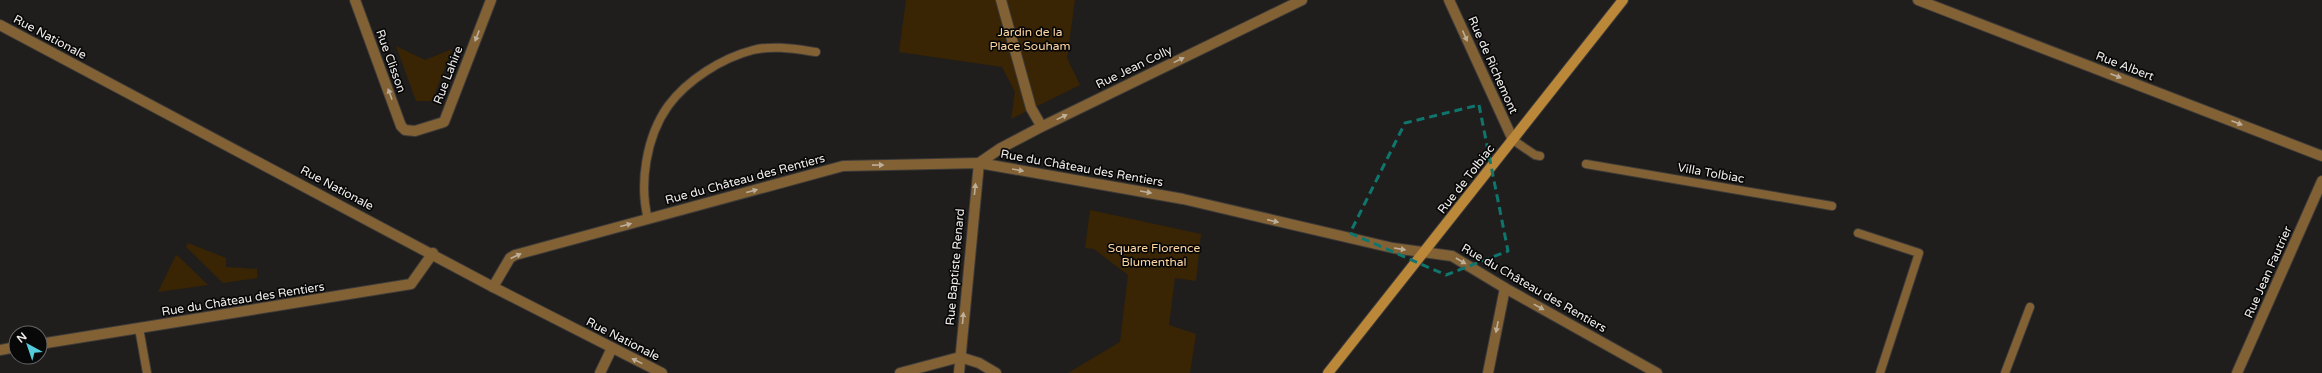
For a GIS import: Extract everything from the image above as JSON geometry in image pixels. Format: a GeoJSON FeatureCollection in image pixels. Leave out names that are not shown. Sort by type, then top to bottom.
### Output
{"type":"FeatureCollection","features":[{"type":"Feature","properties":{"kind":"main road","name":"Rue de Tolbiac"},"geometry":{"type":"LineString","coordinates":[[1328,373],[1624,0]]}},
{"type":"Feature","properties":{"kind":"street","name":"Rue Clisson"},"geometry":{"type":"LineString","coordinates":[[355,0],[405,130]]}},
{"type":"Feature","properties":{"kind":"street","name":"Rue Lahire"},"geometry":{"type":"LineString","coordinates":[[405,130],[415,131],[444,122],[491,0]]}},
{"type":"Feature","properties":{"kind":"street"},"geometry":{"type":"LineString","coordinates":[[1001,0],[1031,108],[1039,122]]}},
{"type":"Feature","properties":{"kind":"street","name":"Rue Jean Colly"},"geometry":{"type":"LineString","coordinates":[[980,163],[1000,148],[1041,127],[1302,0]]}},
{"type":"Feature","properties":{"kind":"street","name":"Rue de Richemont"},"geometry":{"type":"LineString","coordinates":[[1449,0],[1513,140]]}},
{"type":"Feature","properties":{"kind":"street","name":"Rue Albert"},"geometry":{"type":"LineString","coordinates":[[1918,0],[2322,156]]}},
{"type":"Feature","properties":{"kind":"street","name":"Rue Nationale"},"geometry":{"type":"LineString","coordinates":[[0,25],[433,253],[493,287],[662,373]]}},
{"type":"Feature","properties":{"kind":"street","name":"Rue du Château des Rentiers"},"geometry":{"type":"LineString","coordinates":[[493,287],[510,258],[515,255],[843,166],[980,163],[1183,199],[1393,248],[1452,256],[1505,288],[1657,373]]}},
{"type":"Feature","properties":{"kind":"street","name":"Rue Baptiste Renard"},"geometry":{"type":"LineString","coordinates":[[959,373],[980,163]]}},
{"type":"Feature","properties":{"kind":"street","name":"Rue Jean Fautrier"},"geometry":{"type":"LineString","coordinates":[[2237,373],[2322,180]]}},
{"type":"Feature","properties":{"kind":"street","name":"Rue du Château des Rentiers"},"geometry":{"type":"LineString","coordinates":[[48,343],[411,284],[433,253]]}},
{"type":"Feature","properties":{"kind":"street"},"geometry":{"type":"LineString","coordinates":[[1488,373],[1505,288]]}},
{"type":"Feature","properties":{"kind":"street"},"geometry":{"type":"LineString","coordinates":[[600,373],[612,348]]}},
{"type":"Feature","properties":{"kind":"street"},"geometry":{"type":"LineString","coordinates":[[900,373],[960,357],[979,363],[996,373]]}},
{"type":"Feature","properties":{"kind":"lane"},"geometry":{"type":"LineString","coordinates":[[648,219],[643,200],[652,139],[668,106],[691,82],[725,60],[754,50],[777,47],[816,52]]}},
{"type":"Feature","properties":{"kind":"lane"},"geometry":{"type":"LineString","coordinates":[[1513,140],[1535,155],[1540,156]]}},
{"type":"Feature","properties":{"kind":"lane","name":"Villa Tolbiac"},"geometry":{"type":"LineString","coordinates":[[1586,164],[1832,206]]}},
{"type":"Feature","properties":{"kind":"lane"},"geometry":{"type":"LineString","coordinates":[[1858,234],[1919,253],[1880,373]]}},
{"type":"Feature","properties":{"kind":"lane"},"geometry":{"type":"LineString","coordinates":[[2005,373],[2030,307]]}},
{"type":"Feature","properties":{"kind":"lane"},"geometry":{"type":"LineString","coordinates":[[138,328],[147,373]]}},
{"type":"Feature","properties":{"kind":"highlighted area"},"geometry":{"type":"Polygon","coordinates":[[[1479,105],[1508,251],[1446,275],[1350,233],[1405,123],[1479,105]]]}},
{"type":"Feature","properties":{"kind":"green space","name":"Jardin de la Place Souham"},"geometry":{"type":"Polygon","coordinates":[[[906,0],[1075,0],[1067,58],[1080,85],[1011,119],[1015,92],[1002,67],[899,52],[906,0]]]}},
{"type":"Feature","properties":{"kind":"green space"},"geometry":{"type":"Polygon","coordinates":[[[396,46],[425,60],[452,49],[432,101],[416,101],[396,46]]]}},
{"type":"Feature","properties":{"kind":"green space","name":"Square Florence Blumenthal"},"geometry":{"type":"Polygon","coordinates":[[[1090,210],[1201,234],[1196,281],[1175,278],[1169,325],[1196,334],[1190,373],[1068,373],[1120,342],[1128,275],[1094,249],[1085,248],[1090,210]]]}},
{"type":"Feature","properties":{"kind":"green space"},"geometry":{"type":"Polygon","coordinates":[[[188,243],[226,258],[226,267],[257,269],[257,278],[223,283],[186,247],[188,243]]]}},
{"type":"Feature","properties":{"kind":"green space"},"geometry":{"type":"Polygon","coordinates":[[[176,255],[178,256],[208,285],[158,292],[176,255]]]}}]}
